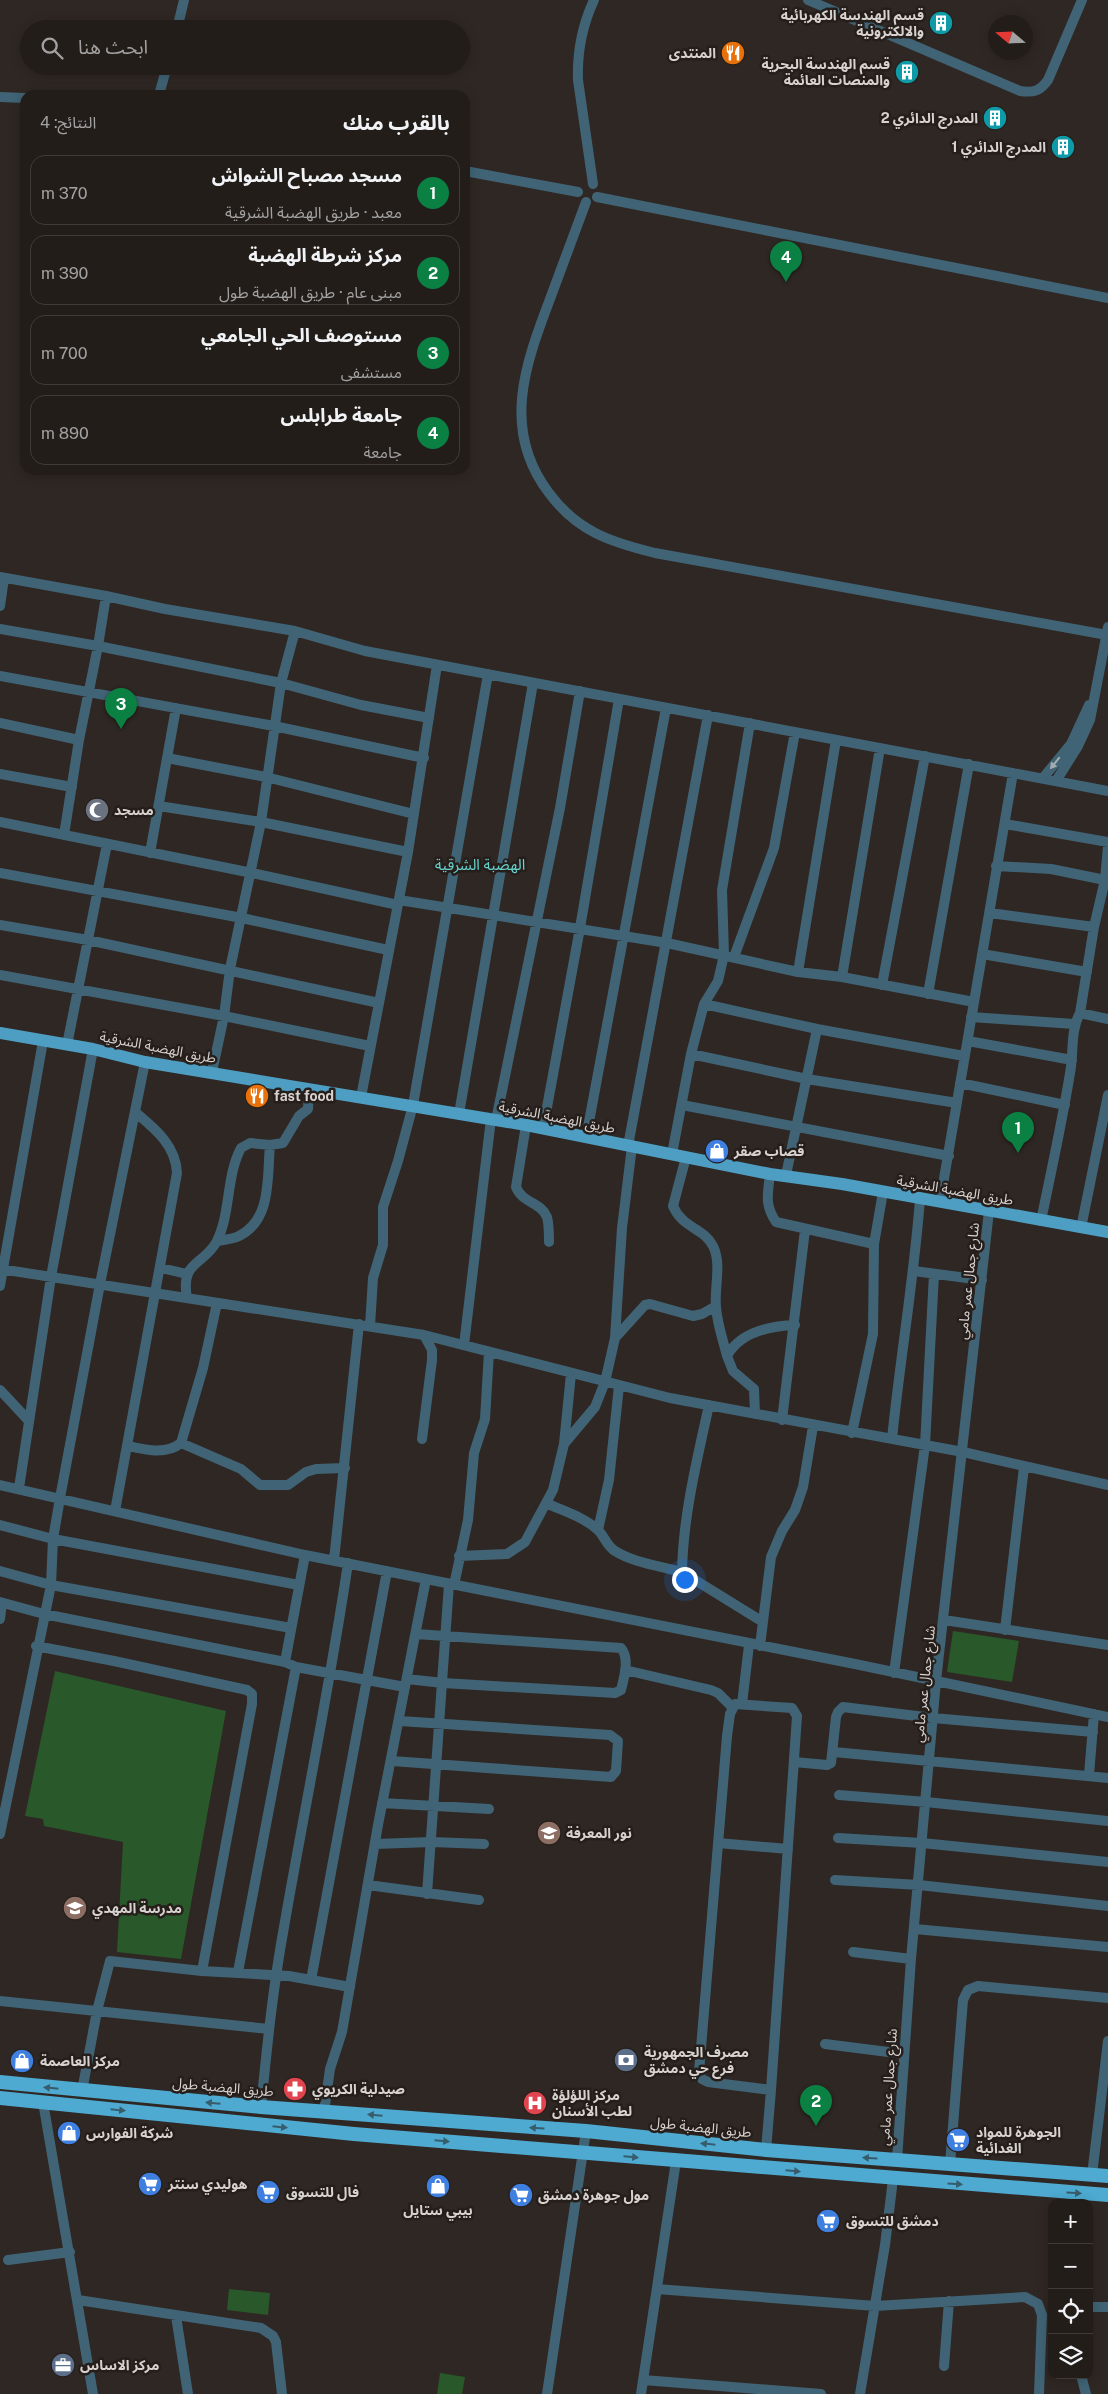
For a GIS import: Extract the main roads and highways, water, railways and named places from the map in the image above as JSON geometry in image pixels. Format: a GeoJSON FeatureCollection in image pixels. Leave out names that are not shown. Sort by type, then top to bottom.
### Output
{"type":"FeatureCollection","features":[{"type":"Feature","properties":{"kind":"highway","name":"طريق الهضبة طول"},"geometry":{"type":"LineString","coordinates":[[0,2082],[261,2107],[586,2132],[766,2150],[1108,2176]]}},
{"type":"Feature","properties":{"kind":"highway"},"geometry":{"type":"LineString","coordinates":[[0,2098],[214,2121],[893,2179],[1108,2195]]}},
{"type":"Feature","properties":{"kind":"main road","name":"طريق الهضبة الشرقية"},"geometry":{"type":"LineString","coordinates":[[0,1033],[93,1050],[145,1062],[493,1119],[770,1174],[786,1175],[1108,1232]]}},
{"type":"Feature","properties":{"kind":"place","name":"قسم الهندسة الكهربائية والالكترونية"},"geometry":{"type":"Point","coordinates":[941,23]}},
{"type":"Feature","properties":{"kind":"place","name":"المنتدى"},"geometry":{"type":"Point","coordinates":[733,53]}},
{"type":"Feature","properties":{"kind":"place","name":"قسم الهندسة البحرية والمنصات العائمة"},"geometry":{"type":"Point","coordinates":[907,72]}},
{"type":"Feature","properties":{"kind":"place","name":"المدرج الدائري 2"},"geometry":{"type":"Point","coordinates":[995,118]}},
{"type":"Feature","properties":{"kind":"place","name":"المدرج الدائري 1"},"geometry":{"type":"Point","coordinates":[1063,147]}},
{"type":"Feature","properties":{"kind":"place","name":"جامعة طرابلس"},"geometry":{"type":"Point","coordinates":[786,282]}},
{"type":"Feature","properties":{"kind":"place","name":"مستوصف الحي الجامعي"},"geometry":{"type":"Point","coordinates":[121,729]}},
{"type":"Feature","properties":{"kind":"place","name":"مسجد"},"geometry":{"type":"Point","coordinates":[97,810]}},
{"type":"Feature","properties":{"kind":"place","name":"fast food"},"geometry":{"type":"Point","coordinates":[257,1096]}},
{"type":"Feature","properties":{"kind":"place","name":"قصاب صقر"},"geometry":{"type":"Point","coordinates":[717,1151]}},
{"type":"Feature","properties":{"kind":"place","name":"مسجد مصباح الشواش"},"geometry":{"type":"Point","coordinates":[1018,1153]}},
{"type":"Feature","properties":{"kind":"place","name":"نور المعرفة"},"geometry":{"type":"Point","coordinates":[549,1833]}},
{"type":"Feature","properties":{"kind":"place","name":"مدرسة المهدي"},"geometry":{"type":"Point","coordinates":[75,1908]}},
{"type":"Feature","properties":{"kind":"place","name":"مصرف الجمهورية فرع حي دمشق"},"geometry":{"type":"Point","coordinates":[626,2060]}},
{"type":"Feature","properties":{"kind":"place","name":"مركز العاصمة"},"geometry":{"type":"Point","coordinates":[22,2061]}},
{"type":"Feature","properties":{"kind":"place","name":"صيدلية الكريوي"},"geometry":{"type":"Point","coordinates":[295,2089]}},
{"type":"Feature","properties":{"kind":"place","name":"مركز اللؤلؤة لطب الأسنان"},"geometry":{"type":"Point","coordinates":[535,2103]}},
{"type":"Feature","properties":{"kind":"place","name":"مركز شرطة الهضبة"},"geometry":{"type":"Point","coordinates":[816,2126]}},
{"type":"Feature","properties":{"kind":"place","name":"شركة الفوارس"},"geometry":{"type":"Point","coordinates":[69,2133]}},
{"type":"Feature","properties":{"kind":"place","name":"الجوهرة للمواد الغدائية"},"geometry":{"type":"Point","coordinates":[958,2140]}},
{"type":"Feature","properties":{"kind":"place","name":"هوليدي سنتر"},"geometry":{"type":"Point","coordinates":[150,2184]}},
{"type":"Feature","properties":{"kind":"place","name":"بيبي ستايل"},"geometry":{"type":"Point","coordinates":[438,2186]}},
{"type":"Feature","properties":{"kind":"place","name":"فال للتسوق"},"geometry":{"type":"Point","coordinates":[268,2192]}},
{"type":"Feature","properties":{"kind":"place","name":"مول جوهرة دمشق"},"geometry":{"type":"Point","coordinates":[521,2195]}},
{"type":"Feature","properties":{"kind":"place","name":"دمشق للتسوق"},"geometry":{"type":"Point","coordinates":[828,2221]}},
{"type":"Feature","properties":{"kind":"place","name":"مركز الاساس"},"geometry":{"type":"Point","coordinates":[63,2365]}},
{"type":"Feature","properties":{"kind":"district","name":"الهضبة الشرقية"},"geometry":{"type":"Point","coordinates":[480,865]}}]}
